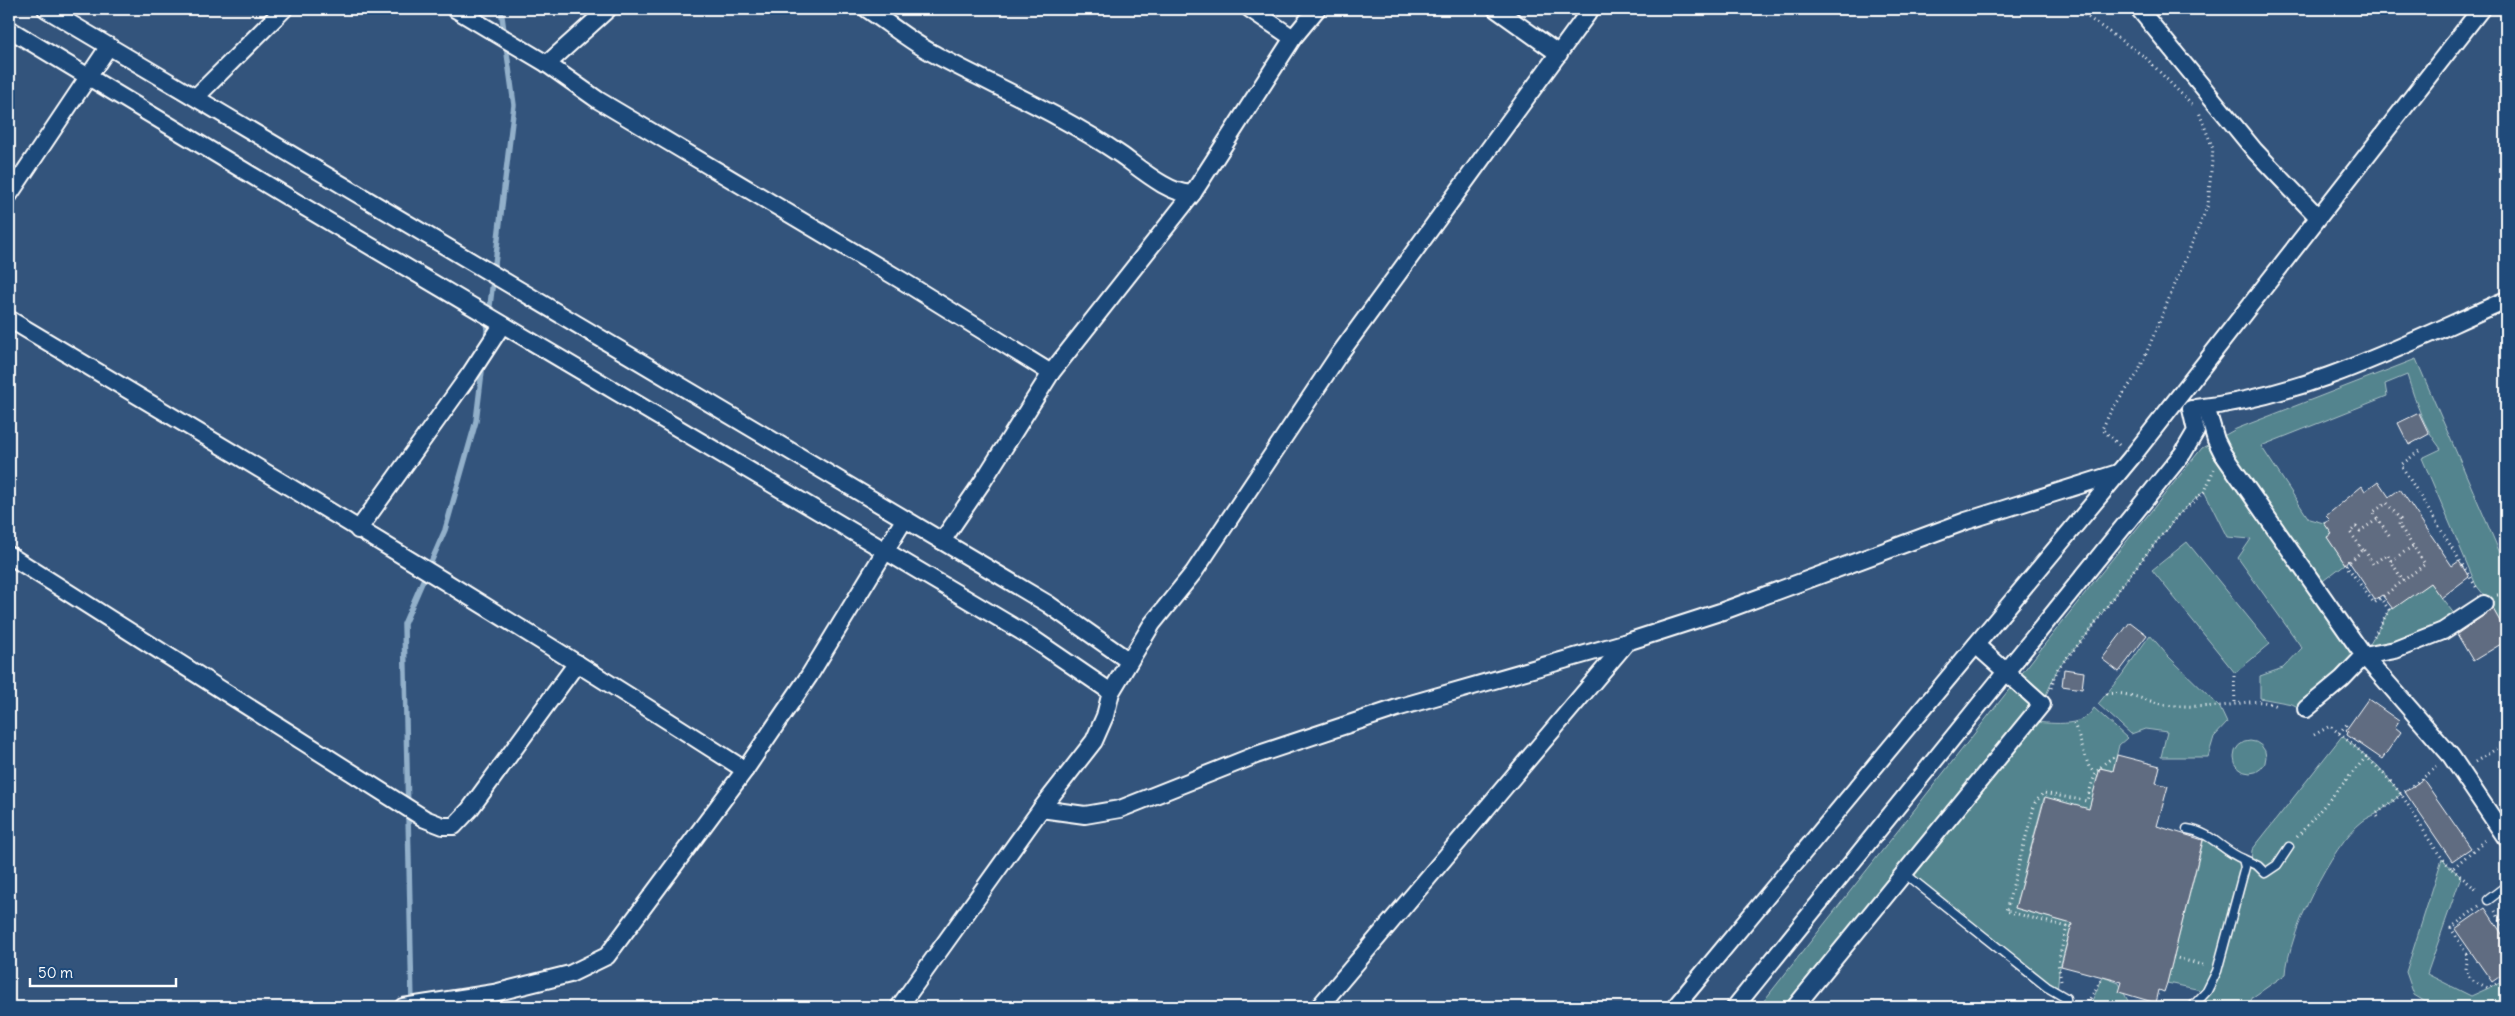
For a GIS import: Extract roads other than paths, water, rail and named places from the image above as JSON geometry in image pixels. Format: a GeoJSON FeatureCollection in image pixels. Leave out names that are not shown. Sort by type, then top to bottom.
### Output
{"type":"FeatureCollection","features":[{"type":"Feature","properties":{"kind":"street"},"geometry":{"type":"LineString","coordinates":[[46,9],[1048,604],[1129,661]]}},
{"type":"Feature","properties":{"kind":"street"},"geometry":{"type":"LineString","coordinates":[[196,97],[284,9]]}},
{"type":"Feature","properties":{"kind":"street"},"geometry":{"type":"LineString","coordinates":[[455,9],[547,64],[598,100],[906,283],[1051,373]]}},
{"type":"Feature","properties":{"kind":"street"},"geometry":{"type":"LineString","coordinates":[[547,64],[608,9]]}},
{"type":"Feature","properties":{"kind":"street"},"geometry":{"type":"LineString","coordinates":[[867,9],[935,54],[1029,100],[1117,152],[1159,181],[1182,194],[1193,192]]}},
{"type":"Feature","properties":{"kind":"street"},"geometry":{"type":"LineString","coordinates":[[1250,9],[1293,38]]}},
{"type":"Feature","properties":{"kind":"street"},"geometry":{"type":"LineString","coordinates":[[942,541],[994,465],[1051,373],[1193,192],[1293,38],[1317,9]]}},
{"type":"Feature","properties":{"kind":"street"},"geometry":{"type":"LineString","coordinates":[[1496,9],[1559,54]]}},
{"type":"Feature","properties":{"kind":"street"},"geometry":{"type":"LineString","coordinates":[[899,1007],[1041,809],[1094,741],[1105,716],[1110,692],[1152,624],[1194,572],[1338,356],[1591,9]]}},
{"type":"Feature","properties":{"kind":"street"},"geometry":{"type":"LineString","coordinates":[[2139,9],[2255,152],[2317,216]]}},
{"type":"Feature","properties":{"kind":"street"},"geometry":{"type":"LineString","coordinates":[[1675,1007],[2131,458],[2317,216],[2481,9]]}},
{"type":"Feature","properties":{"kind":"street"},"geometry":{"type":"LineString","coordinates":[[9,29],[502,325],[1029,636],[1110,692]]}},
{"type":"Feature","properties":{"kind":"street"},"geometry":{"type":"LineString","coordinates":[[9,195],[109,46]]}},
{"type":"Feature","properties":{"kind":"street"},"geometry":{"type":"LineString","coordinates":[[2167,412],[2261,399],[2330,377],[2506,300]]}},
{"type":"Feature","properties":{"kind":"street"},"geometry":{"type":"LineString","coordinates":[[9,319],[217,442],[358,530],[474,598],[745,770]]}},
{"type":"Feature","properties":{"kind":"street"},"geometry":{"type":"LineString","coordinates":[[358,530],[470,374],[502,325]]}},
{"type":"Feature","properties":{"kind":"street"},"geometry":{"type":"LineString","coordinates":[[2198,408],[2228,461],[2364,656],[2451,756],[2502,833]]}},
{"type":"Feature","properties":{"kind":"street"},"geometry":{"type":"LineString","coordinates":[[1736,1007],[2184,453],[2196,431],[2198,408]]}},
{"type":"Feature","properties":{"kind":"street"},"geometry":{"type":"LineString","coordinates":[[1041,809],[1085,815],[1120,809],[1256,755],[1400,707],[1627,642],[1723,611],[1966,521],[2118,473]]}},
{"type":"Feature","properties":{"kind":"street"},"geometry":{"type":"LineString","coordinates":[[403,1007],[494,993],[554,978],[582,970],[607,956],[745,770],[809,676],[886,553],[904,520]]}},
{"type":"Feature","properties":{"kind":"street"},"geometry":{"type":"LineString","coordinates":[[9,555],[425,819],[443,826],[454,826],[470,809],[577,664]]}},
{"type":"Feature","properties":{"kind":"street"},"geometry":{"type":"LineString","coordinates":[[2306,709],[2342,679],[2364,656],[2395,650],[2443,631],[2484,604]]}},
{"type":"Feature","properties":{"kind":"street"},"geometry":{"type":"LineString","coordinates":[[1319,1007],[1627,642]]}},
{"type":"Feature","properties":{"kind":"street"},"geometry":{"type":"LineString","coordinates":[[1794,1007],[2042,704],[2005,673],[1976,645]]}},
{"type":"Feature","properties":{"kind":"lane"},"geometry":{"type":"LineString","coordinates":[[2187,829],[2208,834],[2234,856],[2258,866],[2265,873],[2277,865],[2289,847]]}},
{"type":"Feature","properties":{"kind":"lane"},"geometry":{"type":"LineString","coordinates":[[2192,1007],[2207,991],[2218,971],[2246,867],[2243,859]]}},
{"type":"Feature","properties":{"kind":"lane"},"geometry":{"type":"LineString","coordinates":[[1904,873],[2047,987],[2066,998],[2067,1007]]}},
{"type":"Feature","properties":{"kind":"lane"},"geometry":{"type":"LineString","coordinates":[[2488,900],[2506,886]]}},
{"type":"Feature","properties":{"kind":"waterway"},"geometry":{"type":"LineString","coordinates":[[486,339],[514,105],[501,9]]}},
{"type":"Feature","properties":{"kind":"waterway"},"geometry":{"type":"LineString","coordinates":[[412,1005],[404,624],[445,530],[476,421],[483,363]]}}]}
